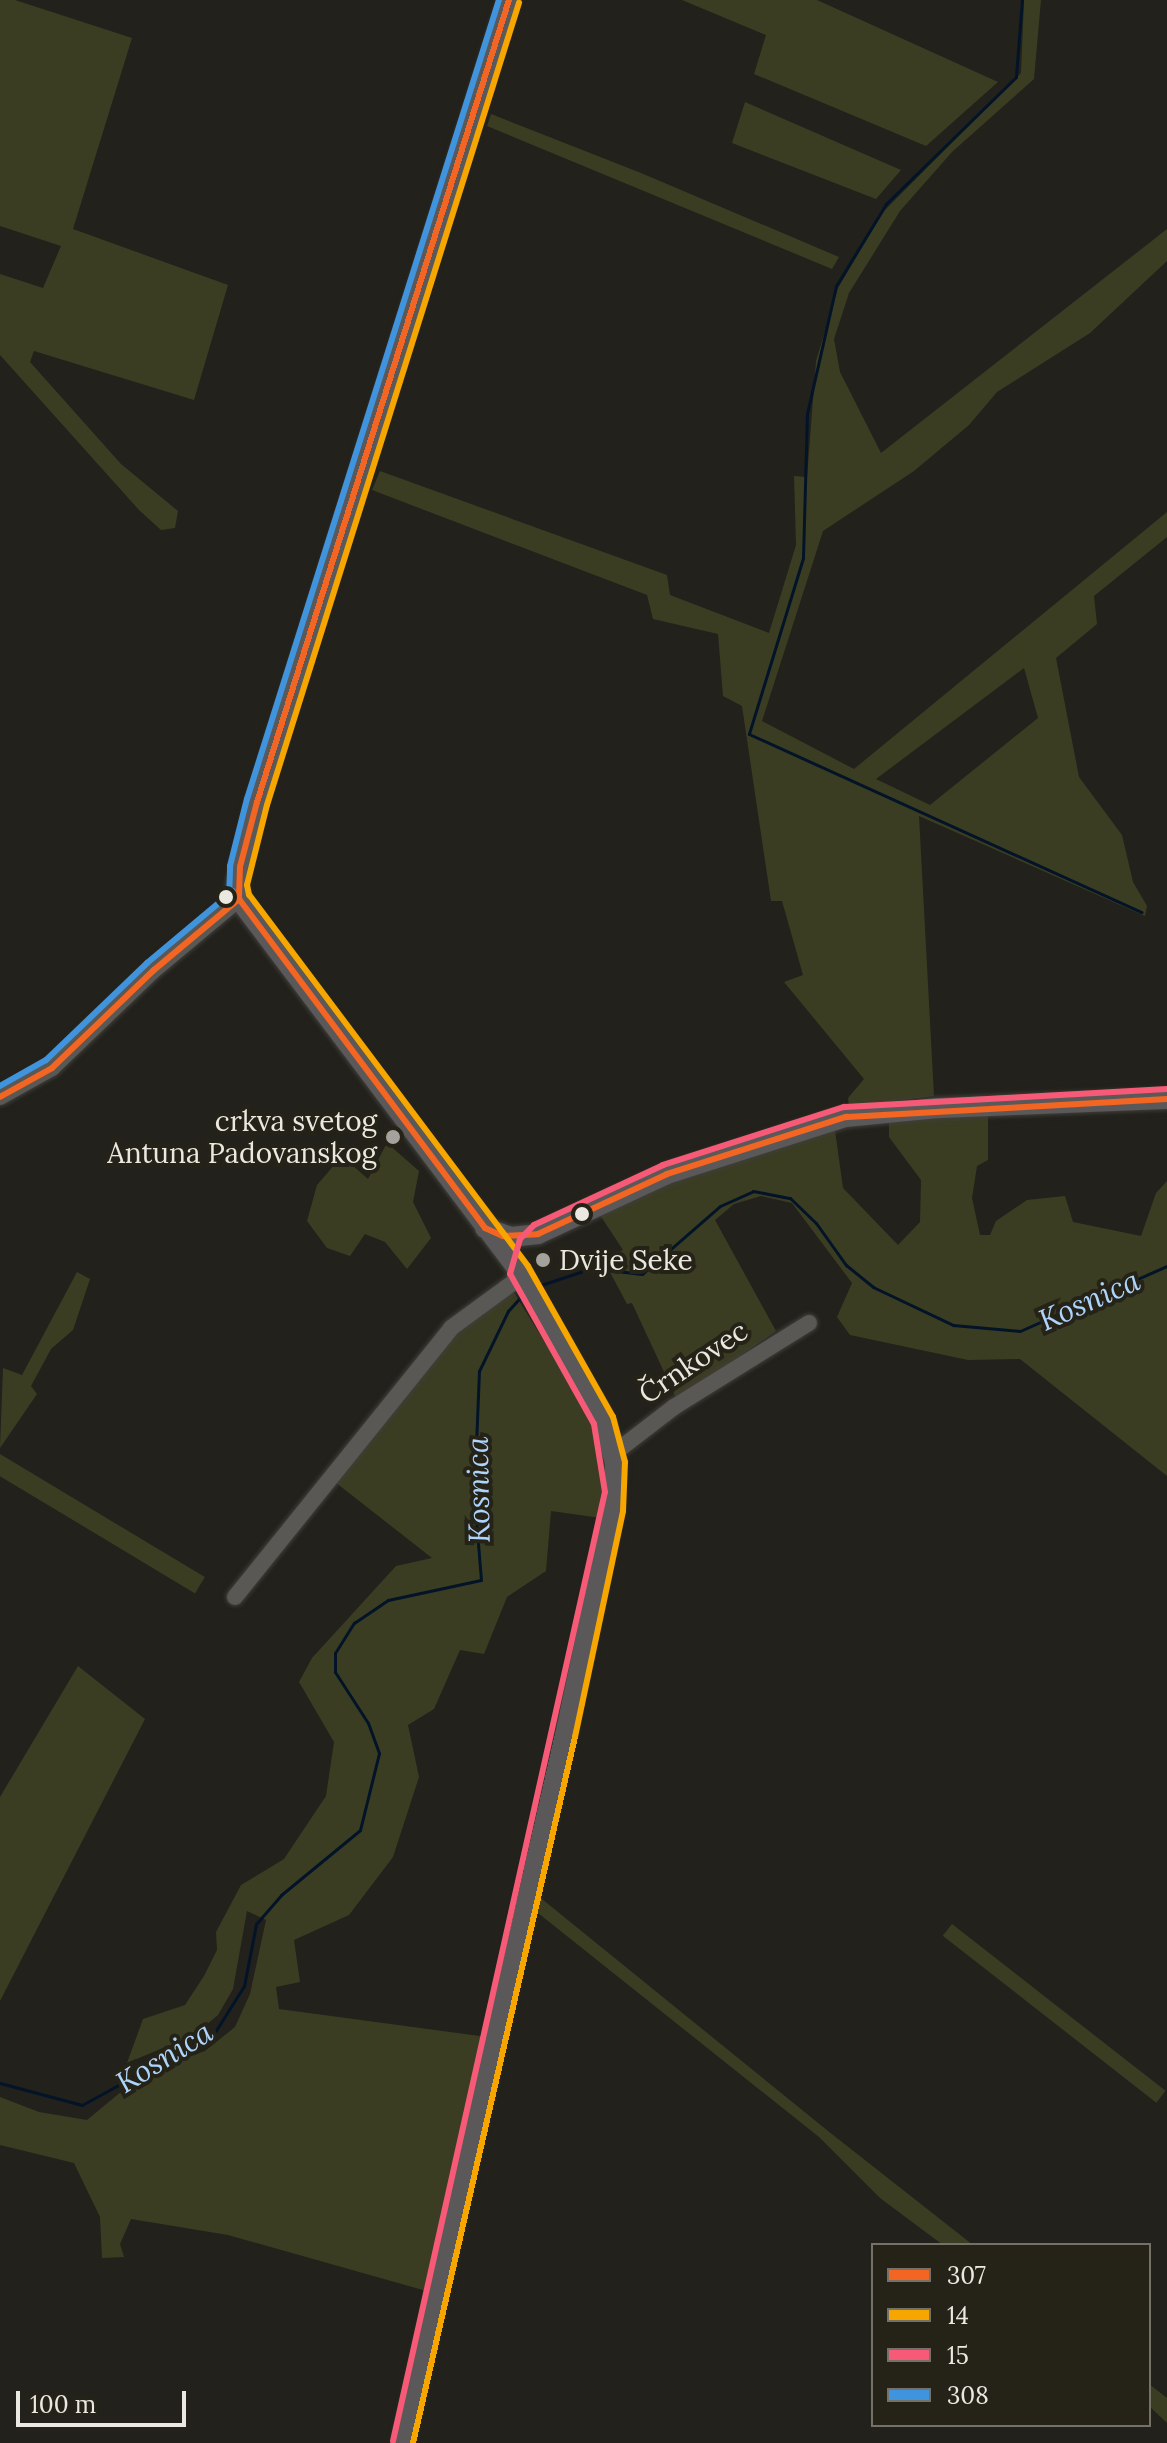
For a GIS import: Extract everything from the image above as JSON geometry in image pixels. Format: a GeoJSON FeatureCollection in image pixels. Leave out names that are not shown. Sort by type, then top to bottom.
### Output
{"type":"FeatureCollection","features":[{"type":"Feature","properties":{"kind":"main road"},"geometry":{"type":"LineString","coordinates":[[403,2443],[598,1578],[615,1492],[613,1454],[604,1421],[526,1283],[239,899],[246,839],[509,0]]}},
{"type":"Feature","properties":{"kind":"main road"},"geometry":{"type":"LineString","coordinates":[[485,1228],[511,1237],[538,1234],[667,1174],[846,1117],[938,1108],[1167,1099]]}},
{"type":"Feature","properties":{"kind":"main road"},"geometry":{"type":"LineString","coordinates":[[526,1283],[538,1234]]}},
{"type":"Feature","properties":{"kind":"street"},"geometry":{"type":"LineString","coordinates":[[0,1097],[52,1068],[154,970],[239,899]]}},
{"type":"Feature","properties":{"kind":"street"},"geometry":{"type":"LineString","coordinates":[[235,1597],[451,1328],[526,1283]]}},
{"type":"Feature","properties":{"kind":"street","name":"Črnkovec"},"geometry":{"type":"LineString","coordinates":[[613,1454],[674,1407],[809,1323]]}},
{"type":"Feature","properties":{"kind":"green space"},"geometry":{"type":"Polygon","coordinates":[[[0,0],[15,0],[132,38],[73,229],[228,285],[194,400],[34,351],[30,362],[121,464],[178,511],[175,528],[161,530],[139,510],[0,355],[0,274],[43,288],[61,246],[0,226],[0,0]]]}},
{"type":"Feature","properties":{"kind":"green space"},"geometry":{"type":"Polygon","coordinates":[[[682,0],[817,0],[998,82],[926,146],[754,74],[766,35],[682,0]]]}},
{"type":"Feature","properties":{"kind":"green space"},"geometry":{"type":"Polygon","coordinates":[[[1024,0],[1041,0],[1034,79],[952,152],[900,211],[849,293],[834,339],[840,372],[881,453],[1167,229],[1167,261],[1090,333],[997,392],[969,425],[914,471],[823,531],[762,721],[854,769],[1167,512],[1167,537],[1094,596],[1097,624],[1056,658],[1079,777],[1122,835],[1133,882],[1147,906],[1145,916],[919,816],[934,1096],[849,1107],[848,1098],[864,1079],[784,982],[803,975],[782,901],[771,901],[742,706],[723,696],[718,634],[653,619],[647,595],[372,490],[380,471],[667,575],[670,595],[769,633],[796,545],[794,476],[807,477],[816,361],[838,288],[883,212],[1021,73],[1024,0]],[[1024,668],[876,779],[930,805],[1038,718],[1024,668]]]}},
{"type":"Feature","properties":{"kind":"green space"},"geometry":{"type":"Polygon","coordinates":[[[745,102],[901,170],[876,199],[732,143],[745,102]]]}},
{"type":"Feature","properties":{"kind":"green space"},"geometry":{"type":"Polygon","coordinates":[[[491,114],[641,173],[839,257],[832,269],[487,126],[491,114]]]}},
{"type":"Feature","properties":{"kind":"green space"},"geometry":{"type":"Polygon","coordinates":[[[988,1113],[988,1160],[977,1166],[972,1198],[980,1235],[990,1235],[996,1221],[1027,1200],[1065,1196],[1073,1222],[1141,1236],[1156,1193],[1167,1181],[1167,1476],[1020,1359],[968,1360],[850,1335],[837,1317],[852,1283],[792,1203],[761,1196],[734,1204],[715,1220],[776,1331],[677,1400],[632,1303],[627,1304],[603,1259],[623,1250],[596,1209],[834,1123],[843,1188],[898,1245],[920,1222],[921,1180],[889,1137],[889,1116],[988,1113]]]}},
{"type":"Feature","properties":{"kind":"green space"},"geometry":{"type":"Polygon","coordinates":[[[387,1143],[419,1171],[413,1202],[431,1238],[407,1269],[385,1242],[365,1234],[350,1256],[327,1248],[307,1221],[317,1185],[342,1156],[368,1179],[387,1143]]]}},
{"type":"Feature","properties":{"kind":"green space"},"geometry":{"type":"Polygon","coordinates":[[[77,1272],[90,1279],[73,1330],[51,1349],[31,1386],[37,1394],[0,1448],[3,1368],[22,1375],[77,1272]]]}},
{"type":"Feature","properties":{"kind":"green space"},"geometry":{"type":"Polygon","coordinates":[[[513,1291],[590,1415],[602,1448],[607,1496],[601,1518],[551,1511],[546,1571],[507,1597],[484,1654],[460,1650],[434,1709],[408,1725],[419,1777],[393,1857],[349,1915],[294,1940],[300,1982],[276,1987],[279,2009],[487,2037],[430,2292],[228,2235],[131,2219],[120,2244],[124,2257],[102,2258],[100,2217],[74,2163],[0,2145],[0,2097],[39,2112],[87,2120],[145,2072],[205,2051],[235,2027],[250,1994],[266,1920],[247,1911],[233,1989],[218,2015],[194,2035],[127,2063],[143,2019],[185,2005],[204,1976],[217,1950],[216,1932],[241,1885],[284,1859],[326,1796],[334,1742],[299,1682],[312,1658],[396,1566],[432,1558],[335,1482],[430,1362],[464,1326],[513,1291]]]}},
{"type":"Feature","properties":{"kind":"green space"},"geometry":{"type":"Polygon","coordinates":[[[0,1454],[205,1577],[195,1593],[0,1476],[0,1454]]]}},
{"type":"Feature","properties":{"kind":"green space"},"geometry":{"type":"Polygon","coordinates":[[[78,1666],[145,1719],[0,2001],[0,1797],[78,1666]]]}},
{"type":"Feature","properties":{"kind":"green space"},"geometry":{"type":"Polygon","coordinates":[[[537,1895],[970,2243],[940,2243],[880,2198],[819,2137],[533,1909],[537,1895]]]}},
{"type":"Feature","properties":{"kind":"green space"},"geometry":{"type":"Polygon","coordinates":[[[952,1924],[1166,2091],[1156,2103],[943,1936],[952,1924]]]}},
{"type":"Feature","properties":{"kind":"green space"},"geometry":{"type":"Polygon","coordinates":[[[1151,2386],[1167,2398],[1167,2423],[1151,2408],[1151,2386]]]}},
{"type":"Feature","properties":{"kind":"waterway"},"geometry":{"type":"LineString","coordinates":[[1022,0],[1016,77],[886,204],[836,286],[807,414],[803,558],[749,734],[1141,912]]}},
{"type":"Feature","properties":{"kind":"waterway","name":"Kosnica"},"geometry":{"type":"LineString","coordinates":[[538,1286],[592,1268],[642,1274],[720,1206],[753,1191],[790,1198],[816,1223],[846,1265],[873,1287],[953,1325],[1020,1331],[1167,1266]]}},
{"type":"Feature","properties":{"kind":"waterway","name":"Kosnica"},"geometry":{"type":"LineString","coordinates":[[0,2083],[82,2105],[215,2032],[244,1986],[256,1924],[281,1895],[360,1830],[379,1753],[368,1723],[335,1672],[335,1653],[354,1623],[388,1600],[481,1580],[474,1495],[479,1371],[508,1311],[524,1293]]}},
{"type":"Feature","properties":{"kind":"transit line","name":"308"},"geometry":{"type":"LineString","coordinates":[[229,899],[230,866],[247,799],[499,0]]}},
{"type":"Feature","properties":{"kind":"transit line","name":"307"},"geometry":{"type":"LineString","coordinates":[[509,0],[257,802],[240,867],[239,899],[485,1228],[503,1236],[538,1234],[667,1174],[846,1117],[1167,1099]]}},
{"type":"Feature","properties":{"kind":"transit line","name":"14"},"geometry":{"type":"LineString","coordinates":[[413,2443],[575,1737],[623,1511],[625,1462],[613,1417],[528,1266],[249,895],[247,885],[267,805],[519,3]]}},
{"type":"Feature","properties":{"kind":"transit line","name":"308"},"geometry":{"type":"LineString","coordinates":[[0,1086],[46,1060],[147,963],[233,891]]}},
{"type":"Feature","properties":{"kind":"transit line","name":"307"},"geometry":{"type":"LineString","coordinates":[[0,1097],[52,1068],[154,970],[239,899]]}},
{"type":"Feature","properties":{"kind":"transit line","name":"15"},"geometry":{"type":"LineString","coordinates":[[393,2441],[605,1492],[594,1424],[510,1274],[520,1239],[534,1225],[663,1165],[844,1107],[1167,1089]]}},
{"type":"Feature","properties":{"kind":"place","name":"crkva svetog Antuna Padovanskog"},"geometry":{"type":"Point","coordinates":[393,1137]}},
{"type":"Feature","properties":{"kind":"place","name":"Dvije Seke"},"geometry":{"type":"Point","coordinates":[543,1260]}}]}
